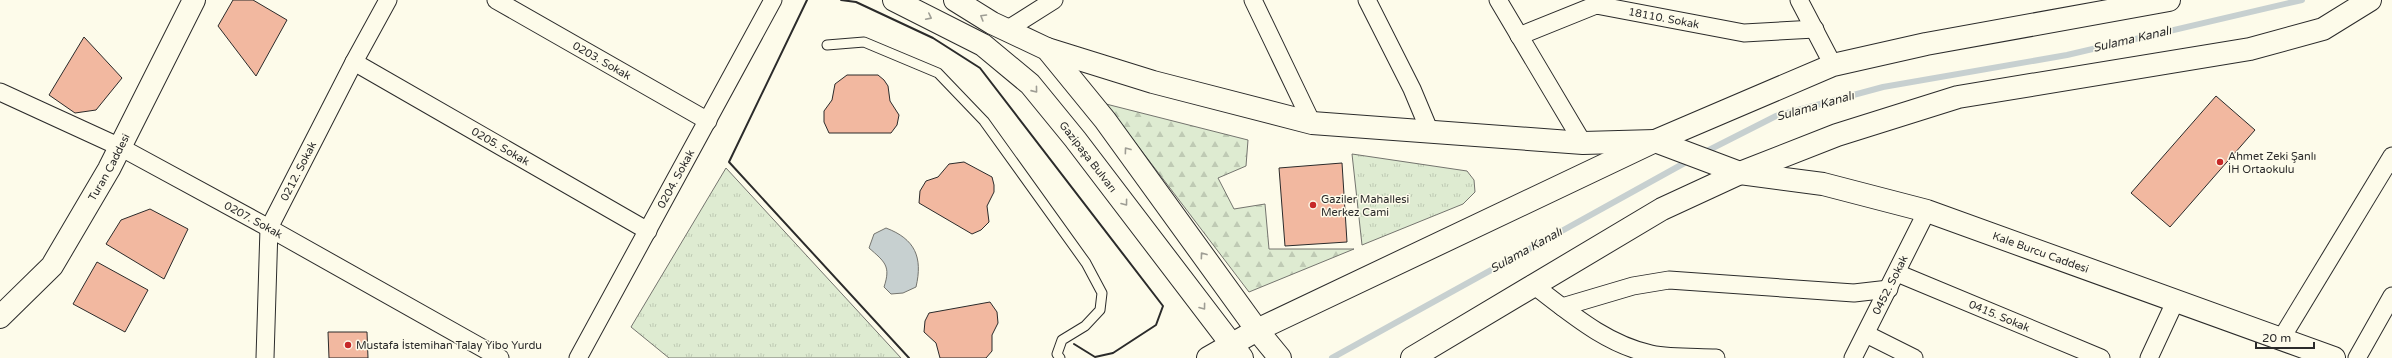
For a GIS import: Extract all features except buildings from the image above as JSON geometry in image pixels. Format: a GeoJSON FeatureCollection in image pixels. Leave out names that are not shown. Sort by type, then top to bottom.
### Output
{"type":"FeatureCollection","features":[{"type":"Feature","properties":{"kind":"street","name":"Turan Caddesi"},"geometry":{"type":"LineString","coordinates":[[0,317],[52,266],[120,147],[194,0]]}},
{"type":"Feature","properties":{"kind":"street","name":"0212. Sokak"},"geometry":{"type":"LineString","coordinates":[[265,358],[269,228],[354,62],[388,0]]}},
{"type":"Feature","properties":{"kind":"street","name":"0203. Sokak"},"geometry":{"type":"LineString","coordinates":[[496,0],[708,121]]}},
{"type":"Feature","properties":{"kind":"street","name":"Gazipaşa Bulvarı"},"geometry":{"type":"LineString","coordinates":[[894,0],[983,45],[1030,84],[1075,139],[1237,351]]}},
{"type":"Feature","properties":{"kind":"street"},"geometry":{"type":"LineString","coordinates":[[954,0],[992,23],[1047,48],[1153,82],[1312,123],[1583,143],[1655,141]]}},
{"type":"Feature","properties":{"kind":"street"},"geometry":{"type":"LineString","coordinates":[[1008,29],[1054,0]]}},
{"type":"Feature","properties":{"kind":"street"},"geometry":{"type":"LineString","coordinates":[[1253,0],[1312,123]]}},
{"type":"Feature","properties":{"kind":"street"},"geometry":{"type":"LineString","coordinates":[[1367,0],[1412,89],[1430,132]]}},
{"type":"Feature","properties":{"kind":"street"},"geometry":{"type":"LineString","coordinates":[[1498,0],[1583,143]]}},
{"type":"Feature","properties":{"kind":"street"},"geometry":{"type":"LineString","coordinates":[[1799,0],[1812,22],[1833,65]]}},
{"type":"Feature","properties":{"kind":"street"},"geometry":{"type":"LineString","coordinates":[[1812,22],[1815,0]]}},
{"type":"Feature","properties":{"kind":"street"},"geometry":{"type":"LineString","coordinates":[[1208,358],[1237,351],[1257,330],[1655,141],[1833,65],[1926,44],[2169,0]]}},
{"type":"Feature","properties":{"kind":"street"},"geometry":{"type":"LineString","coordinates":[[1412,358],[1532,284],[1662,209],[1740,173],[1837,135],[1958,97],[2250,48],[2323,29],[2370,0]]}},
{"type":"Feature","properties":{"kind":"street","name":"0204. Sokak"},"geometry":{"type":"LineString","coordinates":[[578,358],[708,121],[768,2]]}},
{"type":"Feature","properties":{"kind":"street","name":"18110. Sokak"},"geometry":{"type":"LineString","coordinates":[[1519,36],[1596,5],[1744,33],[1812,22]]}},
{"type":"Feature","properties":{"kind":"street"},"geometry":{"type":"LineString","coordinates":[[1047,48],[1105,120],[1257,330],[1278,356]]}},
{"type":"Feature","properties":{"kind":"street","name":"0205. Sokak"},"geometry":{"type":"LineString","coordinates":[[354,62],[648,231]]}},
{"type":"Feature","properties":{"kind":"street","name":"0207. Sokak"},"geometry":{"type":"LineString","coordinates":[[0,92],[120,147],[269,228],[500,358]]}},
{"type":"Feature","properties":{"kind":"street","name":"Kale Burcu Caddesi"},"geometry":{"type":"LineString","coordinates":[[1655,141],[1740,173],[1823,184],[1927,211],[2175,302],[2334,358]]}},
{"type":"Feature","properties":{"kind":"street"},"geometry":{"type":"LineString","coordinates":[[2281,339],[2392,156]]}},
{"type":"Feature","properties":{"kind":"street","name":"0452. Sokak"},"geometry":{"type":"LineString","coordinates":[[1853,358],[1927,211]]}},
{"type":"Feature","properties":{"kind":"street","name":"0415. Sokak"},"geometry":{"type":"LineString","coordinates":[[1897,273],[2102,358]]}},
{"type":"Feature","properties":{"kind":"street"},"geometry":{"type":"LineString","coordinates":[[1562,307],[1633,286],[1669,280],[1854,293],[1889,289]]}},
{"type":"Feature","properties":{"kind":"street"},"geometry":{"type":"LineString","coordinates":[[1532,284],[1562,307],[1609,338],[1632,349],[1653,354],[1716,358]]}},
{"type":"Feature","properties":{"kind":"street"},"geometry":{"type":"LineString","coordinates":[[2357,358],[2392,296]]}},
{"type":"Feature","properties":{"kind":"street"},"geometry":{"type":"LineString","coordinates":[[2149,358],[2175,302]]}},
{"type":"Feature","properties":{"kind":"street"},"geometry":{"type":"LineString","coordinates":[[1866,334],[1914,358]]}},
{"type":"Feature","properties":{"kind":"lane"},"geometry":{"type":"LineString","coordinates":[[827,45],[864,42],[938,73],[984,121],[1086,263],[1102,293],[1100,310],[1085,326],[1062,340],[1057,354],[1060,358]]}},
{"type":"Feature","properties":{"kind":"green space"},"geometry":{"type":"Polygon","coordinates":[[[1106,104],[1248,140],[1246,166],[1218,178],[1234,209],[1265,204],[1269,249],[1354,249],[1249,292],[1106,104]]]}},
{"type":"Feature","properties":{"kind":"green space"},"geometry":{"type":"Polygon","coordinates":[[[1352,154],[1467,171],[1474,180],[1475,192],[1463,204],[1362,245],[1352,154]]]}},
{"type":"Feature","properties":{"kind":"green space"},"geometry":{"type":"Polygon","coordinates":[[[726,168],[901,358],[669,358],[631,327],[726,168]]]}},
{"type":"Feature","properties":{"kind":"shaded area"},"geometry":{"type":"Polygon","coordinates":[[[886,228],[896,232],[904,238],[914,250],[917,258],[918,276],[916,287],[903,293],[891,294],[884,287],[887,269],[883,261],[869,248],[874,234],[886,228]]]}},
{"type":"Feature","properties":{"kind":"waterway","name":"Sulama Kanalı"},"geometry":{"type":"LineString","coordinates":[[1703,153],[1776,116],[1883,87],[2067,55],[2302,0]]}},
{"type":"Feature","properties":{"kind":"waterway","name":"Sulama Kanalı"},"geometry":{"type":"LineString","coordinates":[[1332,358],[1690,160]]}},
{"type":"Feature","properties":{"kind":"wall"},"geometry":{"type":"LineString","coordinates":[[807,0],[729,162],[909,358]]}},
{"type":"Feature","properties":{"kind":"wall"},"geometry":{"type":"LineString","coordinates":[[841,0],[856,2],[933,38],[980,68],[1163,306],[1156,325],[1113,353],[1095,357],[1074,344]]}},
{"type":"Feature","properties":{"kind":"place","name":"Ahmet Zeki Şanlı İH Ortaokulu"},"geometry":{"type":"Point","coordinates":[2220,162]}},
{"type":"Feature","properties":{"kind":"place","name":"Gaziler Mahallesi Merkez Cami"},"geometry":{"type":"Point","coordinates":[1313,205]}},
{"type":"Feature","properties":{"kind":"place","name":"Mustafa İstemihan Talay Yibo Yurdu"},"geometry":{"type":"Point","coordinates":[348,345]}}]}
